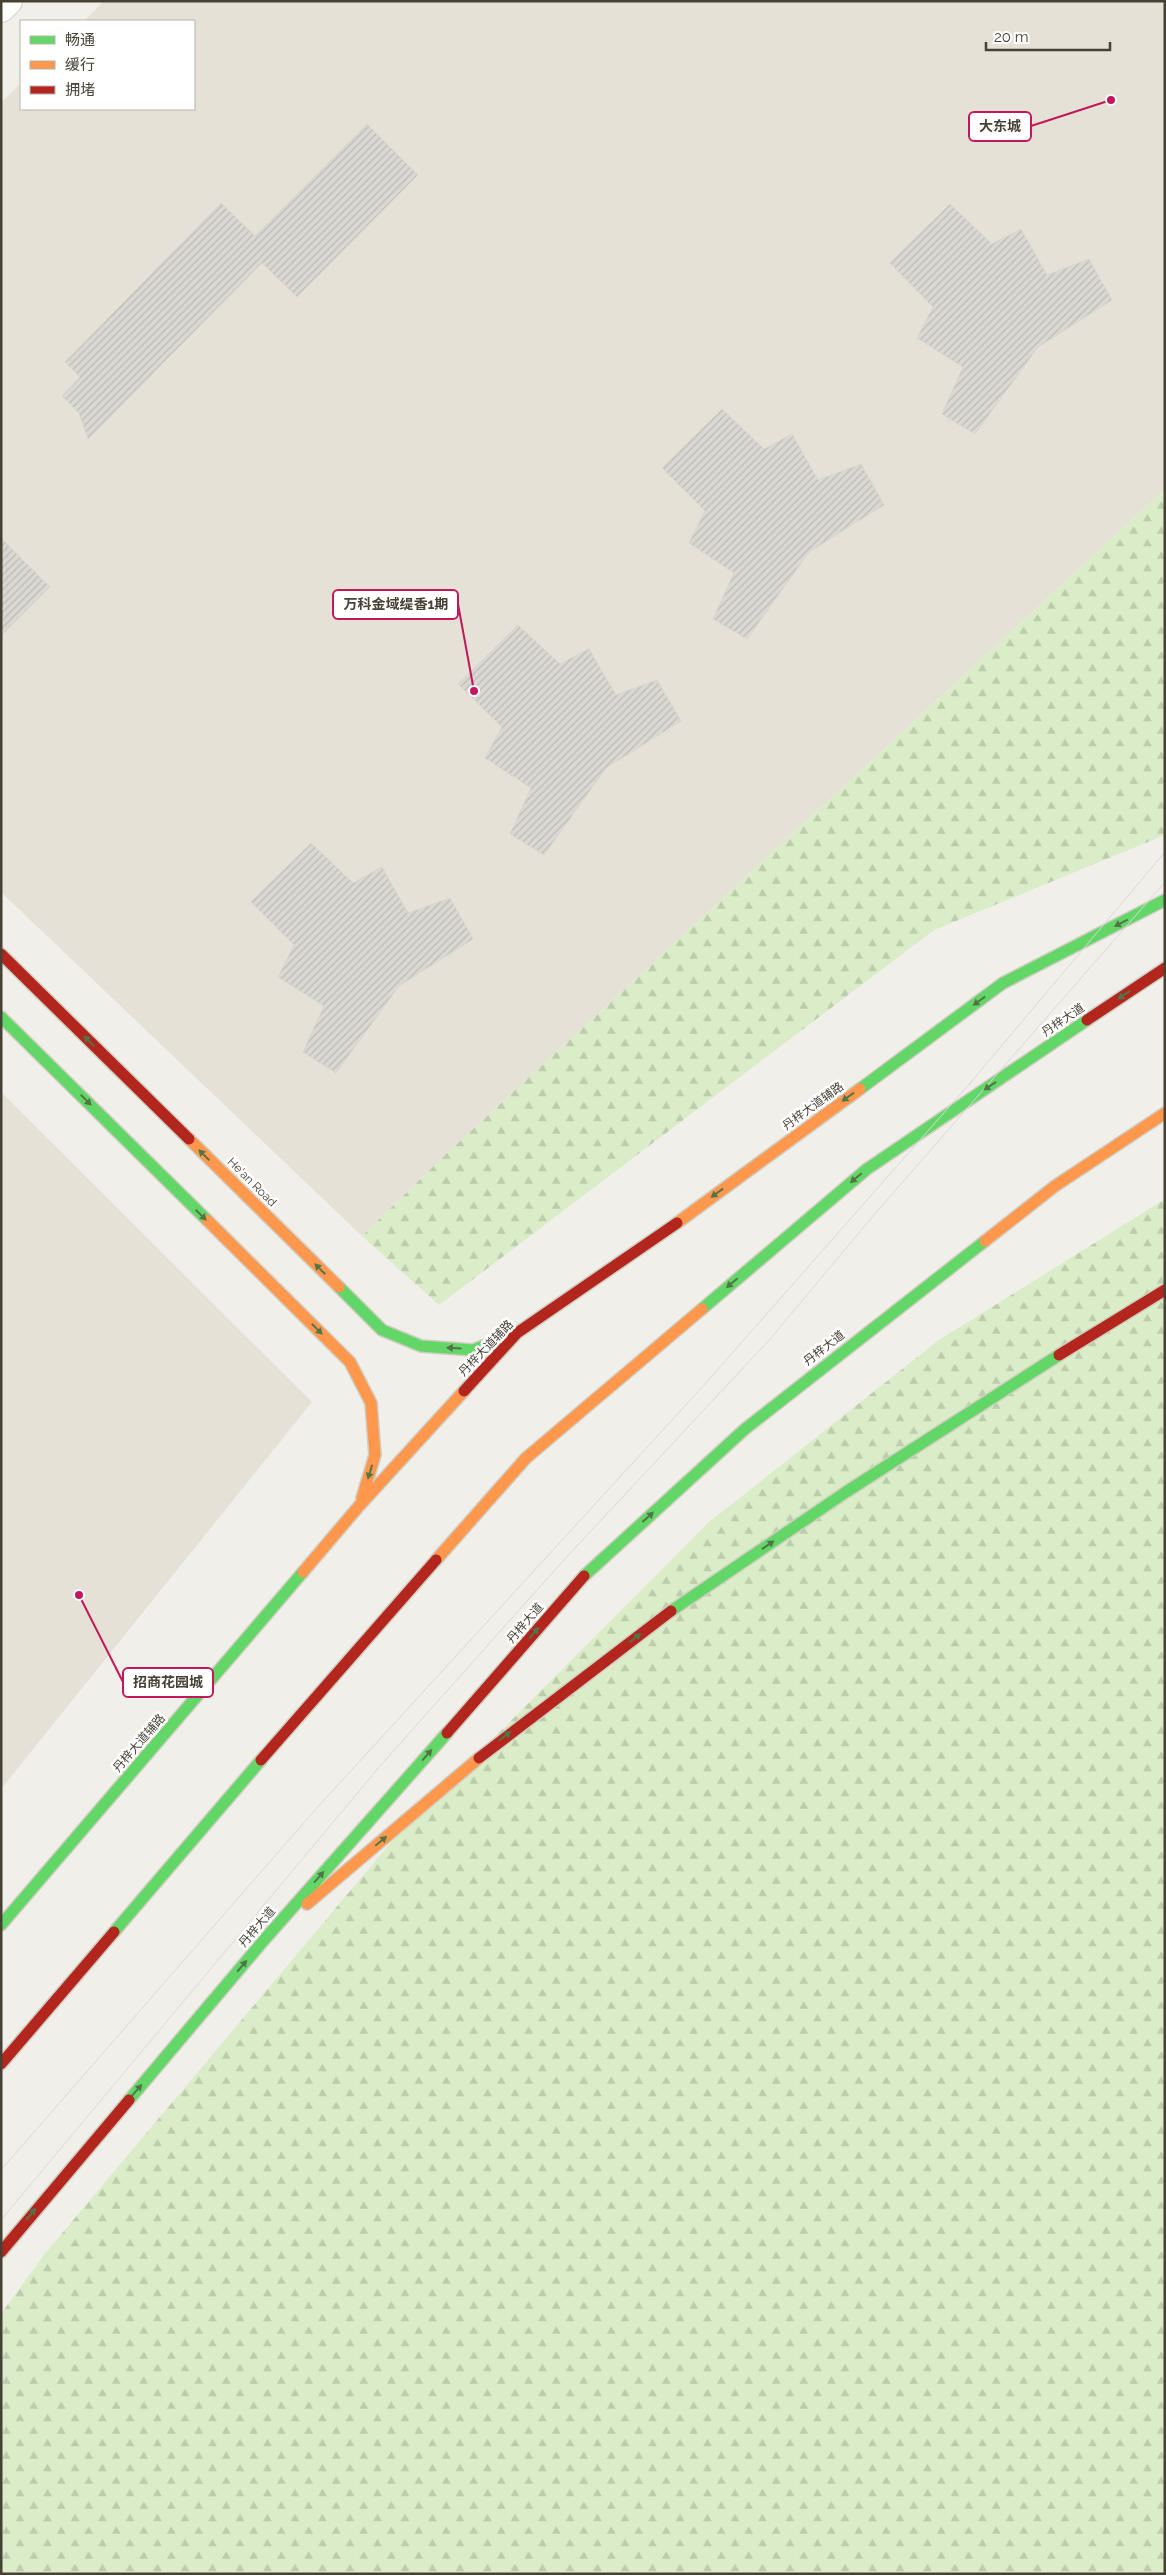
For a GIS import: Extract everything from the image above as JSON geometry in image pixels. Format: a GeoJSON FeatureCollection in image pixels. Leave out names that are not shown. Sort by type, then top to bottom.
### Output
{"type":"FeatureCollection","features":[{"type":"Feature","properties":{"kind":"main road","name":"丹梓大道辅路"},"geometry":{"type":"LineString","coordinates":[[1,1925],[359,1506],[517,1333],[690,1214],[1004,983],[1165,900]]}},
{"type":"Feature","properties":{"kind":"main road","name":"He'an Road"},"geometry":{"type":"LineString","coordinates":[[1,954],[382,1330],[421,1346],[473,1350],[517,1333]]}},
{"type":"Feature","properties":{"kind":"main road","name":"丹梓大道"},"geometry":{"type":"LineString","coordinates":[[1,2064],[246,1778],[526,1458],[867,1168],[1165,968]]}},
{"type":"Feature","properties":{"kind":"main road"},"geometry":{"type":"LineString","coordinates":[[1,1017],[350,1362],[371,1404],[375,1455],[359,1506]]}},
{"type":"Feature","properties":{"kind":"main road","name":"丹梓大道"},"geometry":{"type":"LineString","coordinates":[[1,2252],[264,1940],[590,1570],[760,1417],[1055,1186],[1165,1113]]}},
{"type":"Feature","properties":{"kind":"main road"},"geometry":{"type":"LineString","coordinates":[[264,1940],[500,1740],[670,1612],[846,1492],[1041,1366],[1165,1290]]}},
{"type":"Feature","properties":{"kind":"street"},"geometry":{"type":"LineString","coordinates":[[1,8],[8,1]]}},
{"type":"Feature","properties":{"kind":"shaded area"},"geometry":{"type":"Polygon","coordinates":[[[104,1],[1165,1],[1165,489],[444,1156],[362,1236],[1,892],[1,103],[20,84],[20,110],[195,110],[195,20],[85,20],[104,1]]]}},
{"type":"Feature","properties":{"kind":"shaded area"},"geometry":{"type":"Polygon","coordinates":[[[1,1092],[312,1402],[1,1789],[1,1092]]]}},
{"type":"Feature","properties":{"kind":"green space"},"geometry":{"type":"Polygon","coordinates":[[[1165,489],[1165,835],[934,930],[439,1305],[362,1236],[444,1156],[1165,489]]]}},
{"type":"Feature","properties":{"kind":"green space"},"geometry":{"type":"Polygon","coordinates":[[[1165,1199],[1165,2574],[1,2574],[1,2314],[43,2256],[398,1834],[708,1523],[939,1340],[1165,1199]]]}},
{"type":"Feature","properties":{"kind":"building"},"geometry":{"type":"Polygon","coordinates":[[[367,124],[418,175],[297,297],[262,263],[88,439],[79,413],[62,396],[80,377],[65,362],[221,203],[255,236],[367,124]]]}},
{"type":"Feature","properties":{"kind":"building"},"geometry":{"type":"Polygon","coordinates":[[[950,204],[992,244],[1021,229],[1047,275],[1089,259],[1112,300],[1038,347],[975,434],[942,414],[963,367],[917,338],[933,307],[890,263],[950,204]]]}},
{"type":"Feature","properties":{"kind":"building"},"geometry":{"type":"Polygon","coordinates":[[[722,409],[764,449],[792,434],[818,480],[861,464],[884,505],[809,552],[747,639],[713,619],[734,573],[689,543],[705,511],[662,468],[722,409]]]}},
{"type":"Feature","properties":{"kind":"building"},"geometry":{"type":"Polygon","coordinates":[[[1,538],[50,587],[1,636],[1,538]]]}},
{"type":"Feature","properties":{"kind":"building"},"geometry":{"type":"Polygon","coordinates":[[[518,625],[560,664],[589,649],[616,695],[657,680],[681,721],[606,768],[544,855],[510,834],[531,788],[485,758],[502,727],[458,684],[518,625]]]}},
{"type":"Feature","properties":{"kind":"building"},"geometry":{"type":"Polygon","coordinates":[[[311,843],[353,883],[382,867],[408,913],[450,898],[473,939],[399,986],[336,1073],[303,1052],[324,1006],[278,977],[294,945],[251,902],[311,843]]]}},
{"type":"Feature","properties":{"kind":"tram line"},"geometry":{"type":"LineString","coordinates":[[1,2170],[315,1810],[705,1384],[971,1082],[1165,852]]}},
{"type":"Feature","properties":{"kind":"tram line"},"geometry":{"type":"LineString","coordinates":[[1,2220],[380,1766],[562,1562],[771,1338],[873,1216],[1165,882]]}},
{"type":"Feature","properties":{"kind":"traffic: fast"},"geometry":{"type":"LineString","coordinates":[[860,1089],[1003,983],[1165,900]]}},
{"type":"Feature","properties":{"kind":"traffic: fast"},"geometry":{"type":"LineString","coordinates":[[1,1017],[207,1220]]}},
{"type":"Feature","properties":{"kind":"traffic: fast"},"geometry":{"type":"LineString","coordinates":[[702,1309],[867,1169],[1087,1020]]}},
{"type":"Feature","properties":{"kind":"traffic: fast"},"geometry":{"type":"LineString","coordinates":[[584,1576],[745,1429],[985,1241]]}},
{"type":"Feature","properties":{"kind":"traffic: fast"},"geometry":{"type":"LineString","coordinates":[[339,1287],[382,1330],[421,1346],[473,1350],[511,1335]]}},
{"type":"Feature","properties":{"kind":"traffic: fast"},"geometry":{"type":"LineString","coordinates":[[671,1611],[846,1492],[1059,1355]]}},
{"type":"Feature","properties":{"kind":"traffic: fast"},"geometry":{"type":"LineString","coordinates":[[1,1925],[303,1572]]}},
{"type":"Feature","properties":{"kind":"traffic: fast"},"geometry":{"type":"LineString","coordinates":[[129,2100],[264,1940],[447,1733]]}},
{"type":"Feature","properties":{"kind":"traffic: fast"},"geometry":{"type":"LineString","coordinates":[[114,1932],[261,1760]]}},
{"type":"Feature","properties":{"kind":"traffic: slow"},"geometry":{"type":"LineString","coordinates":[[677,1223],[860,1089]]}},
{"type":"Feature","properties":{"kind":"traffic: slow"},"geometry":{"type":"LineString","coordinates":[[985,1241],[1055,1186],[1165,1113]]}},
{"type":"Feature","properties":{"kind":"traffic: slow"},"geometry":{"type":"LineString","coordinates":[[189,1139],[339,1287]]}},
{"type":"Feature","properties":{"kind":"traffic: slow"},"geometry":{"type":"LineString","coordinates":[[207,1220],[350,1362],[371,1403],[375,1455],[362,1498]]}},
{"type":"Feature","properties":{"kind":"traffic: slow"},"geometry":{"type":"LineString","coordinates":[[436,1560],[526,1458],[702,1309]]}},
{"type":"Feature","properties":{"kind":"traffic: slow"},"geometry":{"type":"LineString","coordinates":[[303,1572],[359,1506],[464,1391]]}},
{"type":"Feature","properties":{"kind":"traffic: slow"},"geometry":{"type":"LineString","coordinates":[[307,1904],[479,1758]]}},
{"type":"Feature","properties":{"kind":"traffic: jam"},"geometry":{"type":"LineString","coordinates":[[1,954],[189,1139]]}},
{"type":"Feature","properties":{"kind":"traffic: jam"},"geometry":{"type":"LineString","coordinates":[[1087,1020],[1165,968]]}},
{"type":"Feature","properties":{"kind":"traffic: jam"},"geometry":{"type":"LineString","coordinates":[[464,1391],[517,1333],[677,1223]]}},
{"type":"Feature","properties":{"kind":"traffic: jam"},"geometry":{"type":"LineString","coordinates":[[1059,1355],[1165,1290]]}},
{"type":"Feature","properties":{"kind":"traffic: jam"},"geometry":{"type":"LineString","coordinates":[[261,1760],[436,1560]]}},
{"type":"Feature","properties":{"kind":"traffic: jam"},"geometry":{"type":"LineString","coordinates":[[447,1733],[584,1576]]}},
{"type":"Feature","properties":{"kind":"traffic: jam"},"geometry":{"type":"LineString","coordinates":[[479,1758],[671,1611]]}},
{"type":"Feature","properties":{"kind":"traffic: jam"},"geometry":{"type":"LineString","coordinates":[[1,2064],[114,1932]]}},
{"type":"Feature","properties":{"kind":"traffic: jam"},"geometry":{"type":"LineString","coordinates":[[1,2252],[129,2100]]}},
{"type":"Feature","properties":{"kind":"place","name":"大东城"},"geometry":{"type":"Point","coordinates":[1111,100]}},
{"type":"Feature","properties":{"kind":"place","name":"万科金域缇香1期"},"geometry":{"type":"Point","coordinates":[474,691]}},
{"type":"Feature","properties":{"kind":"place","name":"招商花园城"},"geometry":{"type":"Point","coordinates":[79,1595]}}]}
